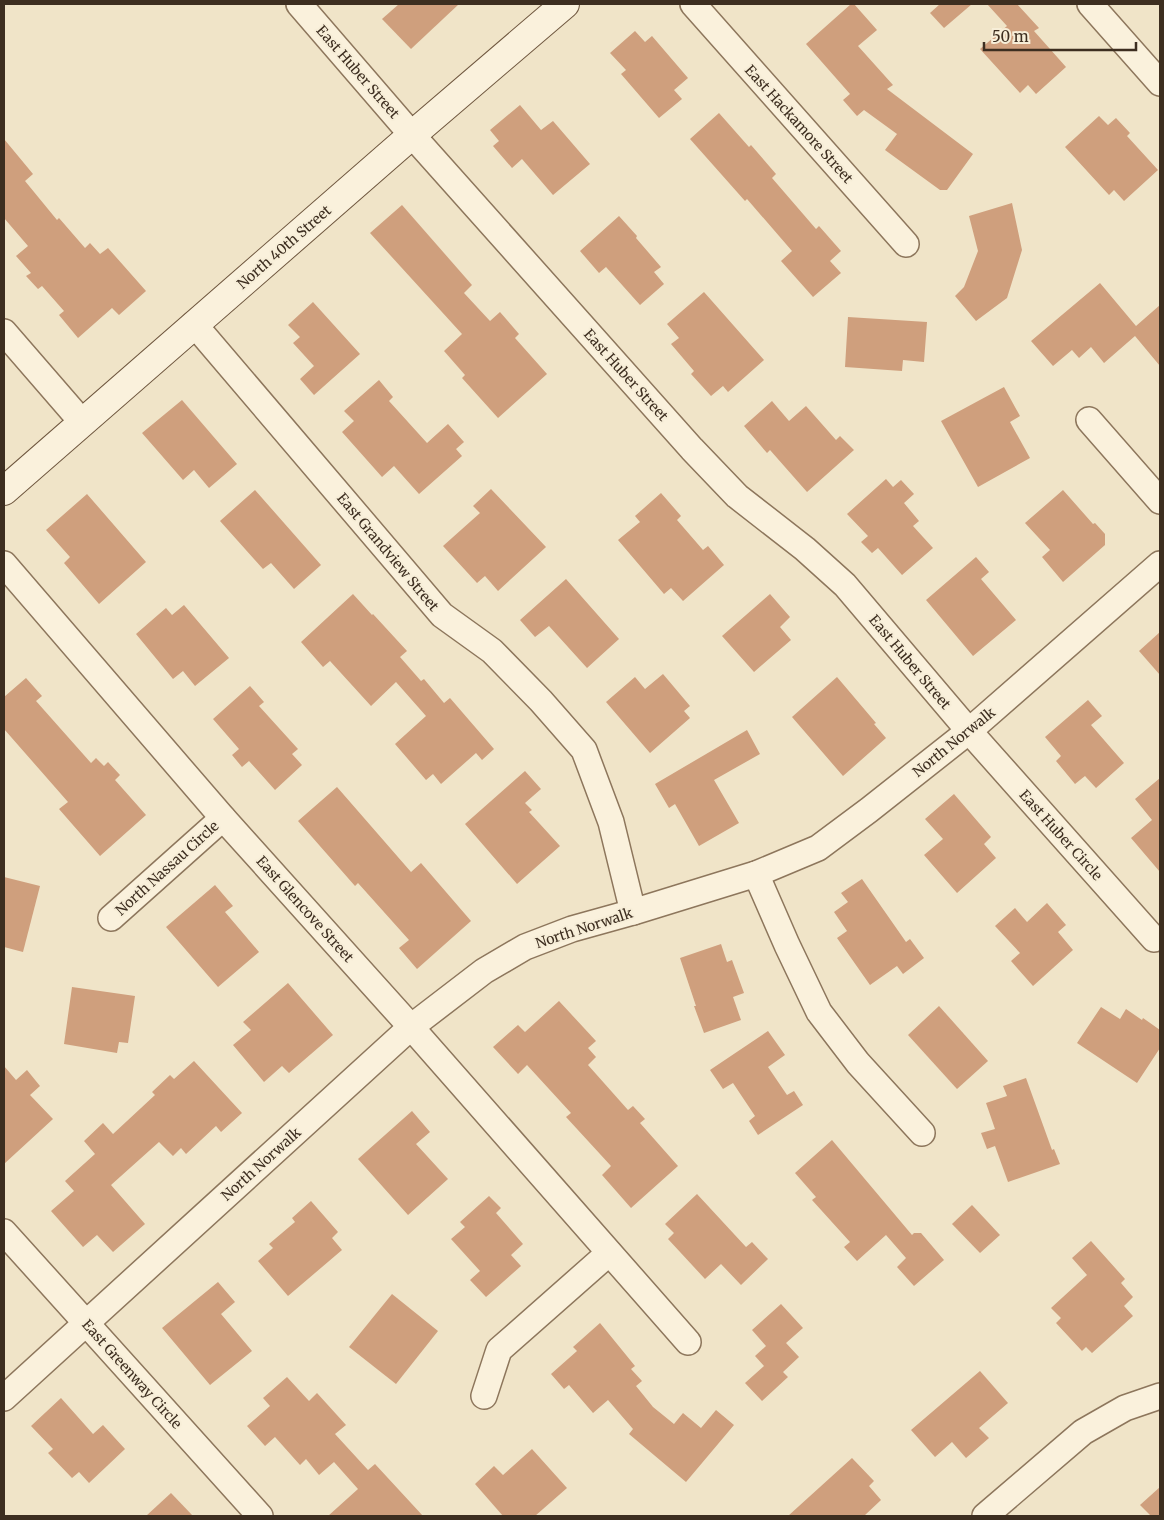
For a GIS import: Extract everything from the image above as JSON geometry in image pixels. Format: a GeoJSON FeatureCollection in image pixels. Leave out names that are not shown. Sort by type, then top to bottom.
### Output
{"type":"FeatureCollection","features":[{"type":"Feature","properties":{"kind":"street","name":"East Huber Street"},"geometry":{"type":"LineString","coordinates":[[299,4],[412,135],[692,449],[737,496],[805,549],[845,585],[968,731]]}},
{"type":"Feature","properties":{"kind":"street","name":"North 40th Street"},"geometry":{"type":"LineString","coordinates":[[4,491],[194,324],[565,4]]}},
{"type":"Feature","properties":{"kind":"street","name":"East Hackamore Street"},"geometry":{"type":"LineString","coordinates":[[693,4],[906,244]]}},
{"type":"Feature","properties":{"kind":"street"},"geometry":{"type":"LineString","coordinates":[[1090,4],[1160,83]]}},
{"type":"Feature","properties":{"kind":"street","name":"East Grandview Street"},"geometry":{"type":"LineString","coordinates":[[194,324],[442,615],[492,651],[541,701],[584,750],[611,822],[634,912]]}},
{"type":"Feature","properties":{"kind":"street"},"geometry":{"type":"LineString","coordinates":[[4,332],[82,422]]}},
{"type":"Feature","properties":{"kind":"street"},"geometry":{"type":"LineString","coordinates":[[1089,420],[1160,501]]}},
{"type":"Feature","properties":{"kind":"street","name":"East Glencove Street"},"geometry":{"type":"LineString","coordinates":[[4,564],[223,818],[411,1027],[688,1342]]}},
{"type":"Feature","properties":{"kind":"street","name":"North Norwalk"},"geometry":{"type":"LineString","coordinates":[[4,1398],[411,1027],[484,971],[525,947],[572,929],[756,874],[818,848],[968,731],[1160,564]]}},
{"type":"Feature","properties":{"kind":"street","name":"East Huber Circle"},"geometry":{"type":"LineString","coordinates":[[968,731],[1154,939]]}},
{"type":"Feature","properties":{"kind":"street","name":"North Nassau Circle"},"geometry":{"type":"LineString","coordinates":[[111,918],[223,818]]}},
{"type":"Feature","properties":{"kind":"street"},"geometry":{"type":"LineString","coordinates":[[756,874],[819,1012],[858,1063],[922,1132]]}},
{"type":"Feature","properties":{"kind":"street","name":"East Greenway Circle"},"geometry":{"type":"LineString","coordinates":[[4,1232],[260,1516]]}},
{"type":"Feature","properties":{"kind":"street"},"geometry":{"type":"LineString","coordinates":[[484,1396],[499,1350],[609,1253]]}},
{"type":"Feature","properties":{"kind":"street"},"geometry":{"type":"LineString","coordinates":[[985,1516],[1083,1432],[1125,1408],[1160,1396]]}},
{"type":"Feature","properties":{"kind":"building"},"geometry":{"type":"Polygon","coordinates":[[[399,4],[459,4],[411,49],[382,19],[399,4]]]}},
{"type":"Feature","properties":{"kind":"building"},"geometry":{"type":"Polygon","coordinates":[[[851,4],[854,4],[877,30],[858,46],[893,85],[887,89],[973,154],[947,190],[940,190],[885,150],[897,134],[864,110],[857,116],[843,100],[850,94],[806,44],[851,4]]]}},
{"type":"Feature","properties":{"kind":"building"},"geometry":{"type":"Polygon","coordinates":[[[940,4],[972,4],[944,28],[930,13],[940,4]]]}},
{"type":"Feature","properties":{"kind":"building"},"geometry":{"type":"Polygon","coordinates":[[[987,4],[1017,4],[1039,28],[1034,31],[1066,67],[1036,94],[1028,85],[1020,93],[980,49],[1007,26],[987,4]]]}},
{"type":"Feature","properties":{"kind":"building"},"geometry":{"type":"Polygon","coordinates":[[[635,31],[645,42],[652,36],[688,78],[674,90],[682,99],[659,118],[621,74],[626,70],[610,53],[635,31]]]}},
{"type":"Feature","properties":{"kind":"building"},"geometry":{"type":"Polygon","coordinates":[[[520,105],[541,130],[553,121],[590,164],[553,195],[522,159],[512,168],[493,146],[499,141],[490,130],[520,105]]]}},
{"type":"Feature","properties":{"kind":"building"},"geometry":{"type":"Polygon","coordinates":[[[719,113],[749,147],[751,145],[776,174],[772,178],[816,229],[819,226],[841,251],[830,261],[841,273],[813,297],[781,261],[792,251],[747,199],[745,201],[690,139],[719,113]]]}},
{"type":"Feature","properties":{"kind":"building"},"geometry":{"type":"Polygon","coordinates":[[[1099,116],[1108,125],[1116,118],[1130,133],[1127,136],[1158,170],[1124,201],[1114,190],[1109,195],[1065,147],[1099,116]]]}},
{"type":"Feature","properties":{"kind":"building"},"geometry":{"type":"Polygon","coordinates":[[[4,139],[33,174],[25,181],[57,220],[59,218],[85,248],[90,243],[100,254],[108,248],[146,291],[119,315],[112,308],[78,338],[59,315],[64,311],[42,286],[38,289],[26,276],[31,273],[16,256],[28,246],[4,218],[4,139]]]}},
{"type":"Feature","properties":{"kind":"building"},"geometry":{"type":"Polygon","coordinates":[[[1012,203],[1022,250],[1007,298],[976,321],[955,296],[964,287],[978,251],[969,216],[1012,203]]]}},
{"type":"Feature","properties":{"kind":"building"},"geometry":{"type":"Polygon","coordinates":[[[402,205],[472,285],[464,293],[490,321],[500,312],[519,334],[515,338],[547,374],[498,418],[462,378],[465,375],[444,351],[462,334],[370,233],[402,205]]]}},
{"type":"Feature","properties":{"kind":"building"},"geometry":{"type":"Polygon","coordinates":[[[619,216],[661,267],[654,272],[664,284],[640,305],[606,267],[599,273],[580,251],[619,216]]]}},
{"type":"Feature","properties":{"kind":"building"},"geometry":{"type":"Polygon","coordinates":[[[1100,283],[1136,326],[1160,305],[1160,366],[1135,336],[1104,363],[1091,347],[1079,358],[1072,350],[1053,366],[1031,341],[1100,283]]]}},
{"type":"Feature","properties":{"kind":"building"},"geometry":{"type":"Polygon","coordinates":[[[704,292],[764,360],[728,392],[723,386],[711,396],[691,374],[694,371],[671,344],[679,338],[667,324],[704,292]]]}},
{"type":"Feature","properties":{"kind":"building"},"geometry":{"type":"Polygon","coordinates":[[[313,302],[360,354],[314,395],[300,379],[314,366],[293,343],[300,337],[288,325],[313,302]]]}},
{"type":"Feature","properties":{"kind":"building"},"geometry":{"type":"Polygon","coordinates":[[[848,317],[927,322],[924,362],[903,360],[902,371],[845,367],[848,317]]]}},
{"type":"Feature","properties":{"kind":"building"},"geometry":{"type":"Polygon","coordinates":[[[379,380],[393,397],[389,401],[427,443],[448,424],[464,442],[456,449],[462,456],[419,494],[394,466],[382,477],[342,432],[354,421],[344,411],[379,380]]]}},
{"type":"Feature","properties":{"kind":"building"},"geometry":{"type":"Polygon","coordinates":[[[1004,387],[1020,416],[1010,422],[1030,458],[978,487],[941,421],[1004,387]]]}},
{"type":"Feature","properties":{"kind":"building"},"geometry":{"type":"Polygon","coordinates":[[[182,400],[237,464],[209,488],[194,470],[183,480],[142,433],[182,400]]]}},
{"type":"Feature","properties":{"kind":"building"},"geometry":{"type":"Polygon","coordinates":[[[772,401],[789,421],[806,406],[836,440],[840,436],[854,450],[807,492],[770,450],[767,453],[744,426],[772,401]]]}},
{"type":"Feature","properties":{"kind":"building"},"geometry":{"type":"Polygon","coordinates":[[[886,479],[893,487],[901,480],[914,494],[904,503],[919,521],[913,526],[933,548],[902,575],[878,548],[872,553],[861,542],[868,536],[847,514],[886,479]]]}},
{"type":"Feature","properties":{"kind":"building"},"geometry":{"type":"Polygon","coordinates":[[[491,489],[546,547],[498,591],[485,576],[477,583],[443,546],[480,513],[473,506],[491,489]]]}},
{"type":"Feature","properties":{"kind":"building"},"geometry":{"type":"Polygon","coordinates":[[[255,490],[321,565],[294,589],[271,563],[263,569],[220,521],[255,490]]]}},
{"type":"Feature","properties":{"kind":"building"},"geometry":{"type":"Polygon","coordinates":[[[1063,490],[1093,524],[1095,523],[1105,534],[1105,545],[1063,582],[1042,557],[1050,550],[1025,523],[1063,490]]]}},
{"type":"Feature","properties":{"kind":"building"},"geometry":{"type":"Polygon","coordinates":[[[661,493],[681,516],[677,520],[703,550],[708,546],[724,565],[683,601],[671,588],[664,594],[618,540],[640,522],[635,516],[661,493]]]}},
{"type":"Feature","properties":{"kind":"building"},"geometry":{"type":"Polygon","coordinates":[[[87,494],[146,562],[99,604],[64,563],[70,557],[46,530],[87,494]]]}},
{"type":"Feature","properties":{"kind":"building"},"geometry":{"type":"Polygon","coordinates":[[[976,557],[989,572],[981,579],[1016,620],[973,656],[926,600],[976,557]]]}},
{"type":"Feature","properties":{"kind":"building"},"geometry":{"type":"Polygon","coordinates":[[[566,579],[619,639],[587,668],[549,626],[535,637],[520,620],[566,579]]]}},
{"type":"Feature","properties":{"kind":"building"},"geometry":{"type":"Polygon","coordinates":[[[353,594],[407,651],[400,657],[421,681],[424,679],[444,703],[450,698],[494,749],[482,760],[476,753],[441,784],[433,774],[426,780],[395,744],[426,716],[396,682],[371,706],[330,661],[323,667],[301,642],[353,594]]]}},
{"type":"Feature","properties":{"kind":"building"},"geometry":{"type":"Polygon","coordinates":[[[770,594],[790,617],[780,627],[791,640],[754,672],[722,636],[770,594]]]}},
{"type":"Feature","properties":{"kind":"building"},"geometry":{"type":"Polygon","coordinates":[[[184,605],[229,658],[195,686],[183,671],[173,679],[136,634],[166,608],[172,615],[184,605]]]}},
{"type":"Feature","properties":{"kind":"building"},"geometry":{"type":"Polygon","coordinates":[[[1160,632],[1160,675],[1139,651],[1160,632]]]}},
{"type":"Feature","properties":{"kind":"building"},"geometry":{"type":"Polygon","coordinates":[[[663,674],[690,706],[684,711],[690,718],[650,753],[606,702],[635,677],[645,689],[663,674]]]}},
{"type":"Feature","properties":{"kind":"building"},"geometry":{"type":"Polygon","coordinates":[[[837,677],[876,723],[874,724],[886,738],[843,776],[792,717],[837,677]]]}},
{"type":"Feature","properties":{"kind":"building"},"geometry":{"type":"Polygon","coordinates":[[[26,678],[42,696],[36,701],[91,763],[96,758],[104,766],[108,762],[120,775],[115,780],[146,815],[100,856],[59,809],[68,802],[4,729],[4,697],[26,678]]]}},
{"type":"Feature","properties":{"kind":"building"},"geometry":{"type":"Polygon","coordinates":[[[250,686],[264,702],[259,706],[298,749],[292,754],[302,765],[275,790],[249,761],[242,767],[232,755],[239,749],[213,719],[250,686]]]}},
{"type":"Feature","properties":{"kind":"building"},"geometry":{"type":"Polygon","coordinates":[[[1088,700],[1102,716],[1091,725],[1124,763],[1096,788],[1085,776],[1075,784],[1056,761],[1061,756],[1045,737],[1088,700]]]}},
{"type":"Feature","properties":{"kind":"building"},"geometry":{"type":"Polygon","coordinates":[[[747,730],[760,754],[714,780],[739,823],[699,846],[675,804],[669,808],[655,784],[747,730]]]}},
{"type":"Feature","properties":{"kind":"building"},"geometry":{"type":"Polygon","coordinates":[[[525,771],[541,789],[525,803],[532,810],[529,812],[560,846],[517,884],[465,824],[525,771]]]}},
{"type":"Feature","properties":{"kind":"building"},"geometry":{"type":"Polygon","coordinates":[[[1160,778],[1160,872],[1131,838],[1152,820],[1135,799],[1160,778]]]}},
{"type":"Feature","properties":{"kind":"building"},"geometry":{"type":"Polygon","coordinates":[[[337,787],[411,872],[421,863],[471,921],[417,969],[399,948],[409,940],[358,883],[355,886],[298,821],[337,787]]]}},
{"type":"Feature","properties":{"kind":"building"},"geometry":{"type":"Polygon","coordinates":[[[954,794],[991,837],[984,844],[996,858],[957,893],[924,855],[943,839],[925,819],[954,794]]]}},
{"type":"Feature","properties":{"kind":"building"},"geometry":{"type":"Polygon","coordinates":[[[4,877],[40,886],[23,952],[4,947],[4,877]]]}},
{"type":"Feature","properties":{"kind":"building"},"geometry":{"type":"Polygon","coordinates":[[[862,879],[906,942],[910,939],[924,958],[903,974],[897,966],[870,985],[837,938],[847,931],[834,912],[848,902],[841,893],[862,879]]]}},
{"type":"Feature","properties":{"kind":"building"},"geometry":{"type":"Polygon","coordinates":[[[215,885],[233,906],[225,912],[259,952],[218,987],[166,927],[215,885]]]}},
{"type":"Feature","properties":{"kind":"building"},"geometry":{"type":"Polygon","coordinates":[[[1047,903],[1066,925],[1058,932],[1073,950],[1033,986],[1011,961],[1020,953],[995,926],[1015,908],[1027,922],[1047,903]]]}},
{"type":"Feature","properties":{"kind":"building"},"geometry":{"type":"Polygon","coordinates":[[[721,944],[727,962],[732,960],[744,993],[733,997],[741,1020],[704,1033],[680,958],[721,944]]]}},
{"type":"Feature","properties":{"kind":"building"},"geometry":{"type":"Polygon","coordinates":[[[288,983],[333,1035],[289,1073],[282,1066],[264,1082],[233,1045],[251,1030],[243,1022],[288,983]]]}},
{"type":"Feature","properties":{"kind":"building"},"geometry":{"type":"Polygon","coordinates":[[[72,987],[135,996],[128,1043],[119,1042],[117,1053],[64,1044],[72,987]]]}},
{"type":"Feature","properties":{"kind":"building"},"geometry":{"type":"Polygon","coordinates":[[[559,1001],[596,1041],[588,1048],[596,1057],[588,1065],[628,1110],[633,1106],[645,1119],[640,1123],[678,1166],[631,1208],[602,1175],[611,1166],[566,1117],[571,1113],[527,1065],[518,1074],[493,1047],[518,1025],[525,1032],[559,1001]]]}},
{"type":"Feature","properties":{"kind":"building"},"geometry":{"type":"Polygon","coordinates":[[[939,1006],[988,1061],[957,1089],[908,1035],[939,1006]]]}},
{"type":"Feature","properties":{"kind":"building"},"geometry":{"type":"Polygon","coordinates":[[[1101,1007],[1120,1019],[1126,1009],[1160,1030],[1160,1048],[1137,1083],[1077,1043],[1101,1007]]]}},
{"type":"Feature","properties":{"kind":"building"},"geometry":{"type":"Polygon","coordinates":[[[768,1031],[785,1055],[768,1067],[787,1095],[794,1091],[803,1105],[758,1135],[749,1121],[755,1116],[733,1083],[723,1089],[710,1070],[768,1031]]]}},
{"type":"Feature","properties":{"kind":"building"},"geometry":{"type":"Polygon","coordinates":[[[194,1061],[242,1113],[221,1132],[216,1126],[186,1154],[181,1148],[173,1156],[159,1142],[111,1185],[145,1224],[113,1252],[97,1235],[83,1247],[51,1211],[74,1191],[65,1181],[95,1154],[84,1141],[103,1123],[113,1134],[155,1095],[152,1092],[170,1075],[174,1079],[194,1061]]]}},
{"type":"Feature","properties":{"kind":"building"},"geometry":{"type":"Polygon","coordinates":[[[4,1066],[16,1080],[27,1070],[40,1086],[30,1095],[53,1119],[4,1164],[4,1066]]]}},
{"type":"Feature","properties":{"kind":"building"},"geometry":{"type":"Polygon","coordinates":[[[1026,1078],[1052,1150],[1054,1149],[1060,1164],[1008,1182],[995,1146],[987,1149],[981,1133],[995,1129],[986,1103],[1007,1096],[1003,1086],[1026,1078]]]}},
{"type":"Feature","properties":{"kind":"building"},"geometry":{"type":"Polygon","coordinates":[[[412,1111],[430,1132],[416,1144],[448,1179],[408,1215],[358,1159],[412,1111]]]}},
{"type":"Feature","properties":{"kind":"building"},"geometry":{"type":"Polygon","coordinates":[[[832,1140],[912,1235],[914,1233],[921,1233],[944,1260],[914,1286],[897,1267],[906,1258],[886,1235],[857,1261],[844,1247],[850,1242],[812,1200],[816,1197],[795,1173],[832,1140]]]}},
{"type":"Feature","properties":{"kind":"building"},"geometry":{"type":"Polygon","coordinates":[[[697,1194],[746,1247],[752,1242],[768,1259],[741,1285],[721,1264],[705,1279],[668,1239],[674,1233],[665,1224],[697,1194]]]}},
{"type":"Feature","properties":{"kind":"building"},"geometry":{"type":"Polygon","coordinates":[[[489,1196],[501,1208],[496,1213],[523,1244],[511,1255],[521,1266],[486,1297],[470,1280],[480,1271],[451,1239],[465,1227],[460,1222],[489,1196]]]}},
{"type":"Feature","properties":{"kind":"building"},"geometry":{"type":"Polygon","coordinates":[[[311,1201],[338,1232],[332,1238],[342,1250],[288,1296],[258,1261],[273,1248],[269,1244],[295,1222],[292,1218],[311,1201]]]}},
{"type":"Feature","properties":{"kind":"building"},"geometry":{"type":"Polygon","coordinates":[[[972,1205],[1000,1235],[980,1253],[952,1224],[972,1205]]]}},
{"type":"Feature","properties":{"kind":"building"},"geometry":{"type":"Polygon","coordinates":[[[1091,1241],[1125,1279],[1121,1283],[1133,1297],[1124,1306],[1133,1316],[1092,1353],[1086,1347],[1082,1351],[1056,1323],[1061,1318],[1051,1308],[1087,1275],[1072,1258],[1091,1241]]]}},
{"type":"Feature","properties":{"kind":"building"},"geometry":{"type":"Polygon","coordinates":[[[218,1282],[235,1302],[221,1314],[252,1351],[210,1385],[162,1328],[218,1282]]]}},
{"type":"Feature","properties":{"kind":"building"},"geometry":{"type":"Polygon","coordinates":[[[392,1294],[438,1331],[396,1384],[349,1347],[392,1294]]]}},
{"type":"Feature","properties":{"kind":"building"},"geometry":{"type":"Polygon","coordinates":[[[781,1304],[803,1328],[786,1343],[799,1357],[783,1372],[788,1377],[762,1401],[745,1383],[764,1366],[755,1356],[766,1346],[752,1330],[781,1304]]]}},
{"type":"Feature","properties":{"kind":"building"},"geometry":{"type":"Polygon","coordinates":[[[600,1323],[635,1366],[631,1369],[642,1381],[636,1386],[653,1407],[674,1424],[683,1413],[701,1428],[716,1410],[734,1425],[686,1482],[629,1434],[633,1429],[608,1400],[593,1413],[569,1385],[564,1389],[551,1374],[577,1351],[573,1347],[600,1323]]]}},
{"type":"Feature","properties":{"kind":"building"},"geometry":{"type":"Polygon","coordinates":[[[980,1371],[1008,1403],[979,1428],[989,1438],[966,1458],[952,1442],[935,1457],[911,1430],[980,1371]]]}},
{"type":"Feature","properties":{"kind":"building"},"geometry":{"type":"Polygon","coordinates":[[[287,1377],[309,1401],[317,1393],[346,1425],[335,1434],[368,1470],[375,1464],[423,1516],[328,1516],[358,1489],[334,1462],[319,1475],[306,1459],[300,1465],[275,1437],[265,1446],[247,1426],[270,1406],[263,1398],[287,1377]]]}},
{"type":"Feature","properties":{"kind":"building"},"geometry":{"type":"Polygon","coordinates":[[[61,1398],[93,1434],[103,1425],[125,1449],[89,1483],[79,1472],[72,1478],[48,1453],[53,1449],[31,1426],[61,1398]]]}},
{"type":"Feature","properties":{"kind":"building"},"geometry":{"type":"Polygon","coordinates":[[[532,1449],[567,1488],[535,1516],[503,1516],[475,1484],[494,1466],[503,1475],[532,1449]]]}},
{"type":"Feature","properties":{"kind":"building"},"geometry":{"type":"Polygon","coordinates":[[[852,1458],[874,1481],[869,1486],[881,1500],[864,1516],[788,1516],[852,1458]]]}},
{"type":"Feature","properties":{"kind":"building"},"geometry":{"type":"Polygon","coordinates":[[[1160,1487],[1160,1516],[1151,1516],[1140,1505],[1160,1487]]]}},
{"type":"Feature","properties":{"kind":"building"},"geometry":{"type":"Polygon","coordinates":[[[171,1493],[193,1516],[146,1516],[171,1493]]]}}]}
